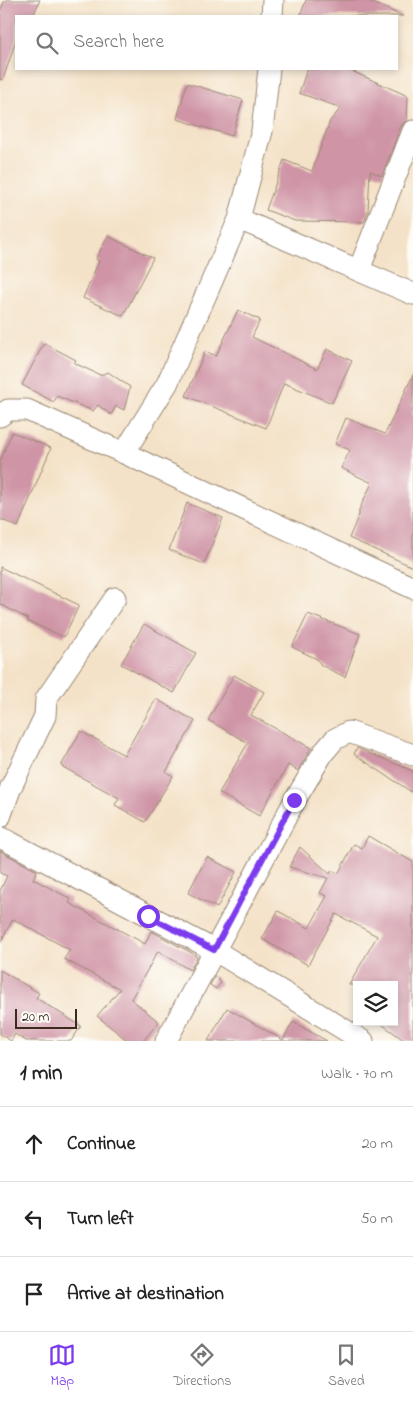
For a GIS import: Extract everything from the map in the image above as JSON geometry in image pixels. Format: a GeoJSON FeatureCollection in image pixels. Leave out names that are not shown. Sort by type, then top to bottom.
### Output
{"type":"FeatureCollection","features":[{"type":"Feature","properties":{"kind":"street"},"geometry":{"type":"LineString","coordinates":[[272,15],[273,0]]}},
{"type":"Feature","properties":{"kind":"street"},"geometry":{"type":"LineString","coordinates":[[124,453],[167,384],[239,219],[262,131],[269,70]]}},
{"type":"Feature","properties":{"kind":"street"},"geometry":{"type":"LineString","coordinates":[[359,270],[413,132]]}},
{"type":"Feature","properties":{"kind":"street"},"geometry":{"type":"LineString","coordinates":[[239,219],[413,294]]}},
{"type":"Feature","properties":{"kind":"street"},"geometry":{"type":"LineString","coordinates":[[0,416],[8,410],[26,410],[124,453],[413,588]]}},
{"type":"Feature","properties":{"kind":"street"},"geometry":{"type":"LineString","coordinates":[[0,817],[11,787],[45,716],[46,699],[115,598]]}},
{"type":"Feature","properties":{"kind":"street"},"geometry":{"type":"LineString","coordinates":[[166,1041],[294,800],[322,753],[334,739],[349,732],[413,755]]}},
{"type":"Feature","properties":{"kind":"street"},"geometry":{"type":"LineString","coordinates":[[0,837],[214,950],[363,1041]]}},
{"type":"Feature","properties":{"kind":"building"},"geometry":{"type":"Polygon","coordinates":[[[5,0],[40,0],[33,15],[15,15],[15,43],[3,80],[0,79],[0,11],[5,0]]]}},
{"type":"Feature","properties":{"kind":"building"},"geometry":{"type":"Polygon","coordinates":[[[306,0],[366,0],[403,16],[398,15],[300,15],[306,0]]]}},
{"type":"Feature","properties":{"kind":"building"},"geometry":{"type":"Polygon","coordinates":[[[307,70],[349,70],[408,96],[407,120],[401,126],[382,176],[370,171],[368,212],[364,222],[295,221],[266,210],[284,160],[312,171],[330,121],[341,108],[299,93],[307,70]]]}},
{"type":"Feature","properties":{"kind":"building"},"geometry":{"type":"Polygon","coordinates":[[[187,83],[243,100],[232,136],[177,119],[187,83]]]}},
{"type":"Feature","properties":{"kind":"building"},"geometry":{"type":"Polygon","coordinates":[[[108,236],[153,258],[123,316],[83,298],[99,261],[96,259],[108,236]]]}},
{"type":"Feature","properties":{"kind":"building"},"geometry":{"type":"Polygon","coordinates":[[[238,310],[260,320],[252,337],[317,369],[327,349],[352,361],[332,403],[284,383],[266,428],[186,396],[205,351],[216,356],[238,310]]]}},
{"type":"Feature","properties":{"kind":"building"},"geometry":{"type":"Polygon","coordinates":[[[44,343],[76,360],[74,363],[100,375],[108,372],[130,387],[124,410],[116,406],[111,415],[98,405],[93,411],[57,396],[54,402],[22,385],[44,343]]]}},
{"type":"Feature","properties":{"kind":"building"},"geometry":{"type":"Polygon","coordinates":[[[413,375],[413,567],[349,538],[359,515],[359,510],[372,483],[341,468],[350,450],[335,444],[346,418],[385,434],[413,375]]]}},
{"type":"Feature","properties":{"kind":"building"},"geometry":{"type":"Polygon","coordinates":[[[12,432],[51,448],[18,527],[0,519],[0,461],[12,432]]]}},
{"type":"Feature","properties":{"kind":"building"},"geometry":{"type":"Polygon","coordinates":[[[187,503],[223,518],[204,564],[169,550],[187,503]]]}},
{"type":"Feature","properties":{"kind":"building"},"geometry":{"type":"Polygon","coordinates":[[[0,567],[79,605],[64,637],[27,621],[28,619],[0,604],[0,567]]]}},
{"type":"Feature","properties":{"kind":"building"},"geometry":{"type":"Polygon","coordinates":[[[308,614],[360,634],[345,677],[321,665],[317,659],[292,647],[308,614]]]}},
{"type":"Feature","properties":{"kind":"building"},"geometry":{"type":"Polygon","coordinates":[[[144,624],[196,653],[174,693],[121,664],[144,624]]]}},
{"type":"Feature","properties":{"kind":"building"},"geometry":{"type":"Polygon","coordinates":[[[234,675],[264,692],[251,715],[311,748],[298,771],[288,765],[259,816],[219,793],[248,743],[208,720],[234,675]]]}},
{"type":"Feature","properties":{"kind":"building"},"geometry":{"type":"Polygon","coordinates":[[[156,699],[195,721],[166,772],[173,776],[145,822],[115,805],[119,798],[61,766],[81,731],[124,755],[156,699]]]}},
{"type":"Feature","properties":{"kind":"building"},"geometry":{"type":"Polygon","coordinates":[[[357,748],[413,771],[413,793],[354,754],[357,748]]]}},
{"type":"Feature","properties":{"kind":"building"},"geometry":{"type":"Polygon","coordinates":[[[368,836],[413,862],[413,1041],[405,1041],[384,1026],[398,1026],[398,981],[353,981],[353,985],[349,985],[377,936],[336,914],[308,965],[262,939],[278,911],[309,928],[327,896],[320,893],[328,878],[289,867],[300,847],[330,874],[332,870],[338,874],[354,844],[362,848],[368,836]]]}},
{"type":"Feature","properties":{"kind":"building"},"geometry":{"type":"Polygon","coordinates":[[[0,851],[37,871],[33,879],[71,899],[69,903],[145,944],[151,931],[197,957],[190,970],[158,951],[131,999],[159,1022],[143,1041],[128,1041],[97,1016],[120,989],[64,959],[70,950],[13,919],[0,943],[0,891],[7,876],[0,873],[0,851]]]}},
{"type":"Feature","properties":{"kind":"building"},"geometry":{"type":"Polygon","coordinates":[[[207,857],[236,872],[217,908],[188,893],[207,857]]]}},
{"type":"Feature","properties":{"kind":"building"},"geometry":{"type":"Polygon","coordinates":[[[0,970],[39,993],[36,998],[81,1026],[71,1041],[26,1041],[15,1034],[11,1041],[0,1034],[0,970]]]}},
{"type":"Feature","properties":{"kind":"building"},"geometry":{"type":"Polygon","coordinates":[[[215,976],[221,983],[216,989],[210,985],[215,976]]]}},
{"type":"Feature","properties":{"kind":"building"},"geometry":{"type":"Polygon","coordinates":[[[227,1008],[283,1040],[293,1022],[327,1041],[208,1041],[227,1008]]]}},
{"type":"Feature","properties":{"kind":"route"},"geometry":{"type":"LineString","coordinates":[[148,916],[214,950],[294,800]]}}]}
